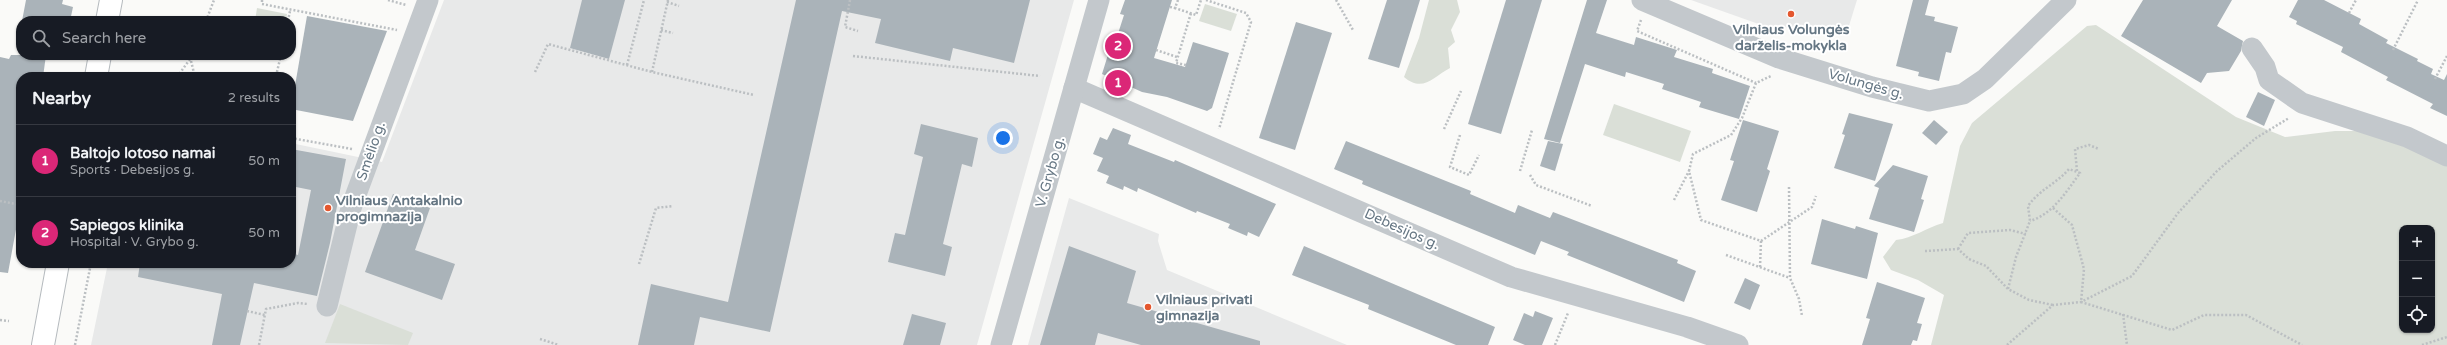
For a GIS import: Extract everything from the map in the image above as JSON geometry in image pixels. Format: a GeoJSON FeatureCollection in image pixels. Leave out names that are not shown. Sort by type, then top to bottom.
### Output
{"type":"FeatureCollection","features":[{"type":"Feature","properties":{"kind":"main road"},"geometry":{"type":"LineString","coordinates":[[108,16],[111,0]]}},
{"type":"Feature","properties":{"kind":"main road"},"geometry":{"type":"LineString","coordinates":[[97,72],[99,60]]}},
{"type":"Feature","properties":{"kind":"main road"},"geometry":{"type":"LineString","coordinates":[[43,345],[57,268]]}},
{"type":"Feature","properties":{"kind":"street","name":"Smėlio g."},"geometry":{"type":"LineString","coordinates":[[327,306],[351,208],[428,0]]}},
{"type":"Feature","properties":{"kind":"street","name":"V. Grybo g."},"geometry":{"type":"LineString","coordinates":[[1001,345],[1099,0]]}},
{"type":"Feature","properties":{"kind":"street","name":"Volungės g."},"geometry":{"type":"LineString","coordinates":[[1642,8],[1779,58],[1872,86],[1929,101],[1963,94],[1985,79],[2066,0]]}},
{"type":"Feature","properties":{"kind":"street"},"geometry":{"type":"LineString","coordinates":[[2252,48],[2265,67],[2269,80],[2302,103],[2407,137],[2447,156]]}},
{"type":"Feature","properties":{"kind":"street","name":"Debesijos g."},"geometry":{"type":"LineString","coordinates":[[1074,88],[1511,277],[1687,327],[1738,345]]}},
{"type":"Feature","properties":{"kind":"path"},"geometry":{"type":"LineString","coordinates":[[208,16],[214,0]]}},
{"type":"Feature","properties":{"kind":"path"},"geometry":{"type":"LineString","coordinates":[[262,0],[262,4],[290,11],[415,33]]}},
{"type":"Feature","properties":{"kind":"path"},"geometry":{"type":"LineString","coordinates":[[627,65],[644,0]]}},
{"type":"Feature","properties":{"kind":"path"},"geometry":{"type":"LineString","coordinates":[[850,0],[845,27],[858,30]]}},
{"type":"Feature","properties":{"kind":"path"},"geometry":{"type":"LineString","coordinates":[[1175,8],[1178,0]]}},
{"type":"Feature","properties":{"kind":"path"},"geometry":{"type":"LineString","coordinates":[[1170,7],[1196,15],[1201,0]]}},
{"type":"Feature","properties":{"kind":"path"},"geometry":{"type":"LineString","coordinates":[[1206,0],[1246,13],[1251,22],[1226,113],[1212,147]]}},
{"type":"Feature","properties":{"kind":"path"},"geometry":{"type":"LineString","coordinates":[[1336,0],[1353,30]]}},
{"type":"Feature","properties":{"kind":"path"},"geometry":{"type":"LineString","coordinates":[[2349,13],[2356,0]]}},
{"type":"Feature","properties":{"kind":"path"},"geometry":{"type":"LineString","coordinates":[[2393,50],[2418,0]]}},
{"type":"Feature","properties":{"kind":"path"},"geometry":{"type":"LineString","coordinates":[[652,72],[667,1],[680,6]]}},
{"type":"Feature","properties":{"kind":"path"},"geometry":{"type":"LineString","coordinates":[[1642,8],[1637,31],[1756,83],[1742,118],[1731,135],[1693,154],[1689,171],[1674,200]]}},
{"type":"Feature","properties":{"kind":"path"},"geometry":{"type":"LineString","coordinates":[[289,16],[290,11]]}},
{"type":"Feature","properties":{"kind":"path"},"geometry":{"type":"LineString","coordinates":[[1186,65],[1176,63],[1191,13]]}},
{"type":"Feature","properties":{"kind":"path"},"geometry":{"type":"LineString","coordinates":[[661,30],[673,33]]}},
{"type":"Feature","properties":{"kind":"path"},"geometry":{"type":"LineString","coordinates":[[536,72],[548,44],[652,72],[754,95]]}},
{"type":"Feature","properties":{"kind":"path"},"geometry":{"type":"LineString","coordinates":[[1156,50],[1177,57]]}},
{"type":"Feature","properties":{"kind":"path"},"geometry":{"type":"LineString","coordinates":[[853,56],[1040,76]]}},
{"type":"Feature","properties":{"kind":"path"},"geometry":{"type":"LineString","coordinates":[[2435,79],[2447,56]]}},
{"type":"Feature","properties":{"kind":"path"},"geometry":{"type":"LineString","coordinates":[[181,72],[191,60]]}},
{"type":"Feature","properties":{"kind":"path"},"geometry":{"type":"LineString","coordinates":[[191,60],[194,72]]}},
{"type":"Feature","properties":{"kind":"path"},"geometry":{"type":"LineString","coordinates":[[277,72],[280,60]]}},
{"type":"Feature","properties":{"kind":"path"},"geometry":{"type":"LineString","coordinates":[[1444,128],[1461,91]]}},
{"type":"Feature","properties":{"kind":"path"},"geometry":{"type":"LineString","coordinates":[[1925,251],[1958,249],[1969,259],[1986,266],[2008,289],[2028,300],[2053,305],[2081,302],[2132,276],[2178,213],[2217,171],[2256,138],[2290,117],[2315,106]]}},
{"type":"Feature","properties":{"kind":"path"},"geometry":{"type":"LineString","coordinates":[[1520,171],[1532,130]]}},
{"type":"Feature","properties":{"kind":"path"},"geometry":{"type":"LineString","coordinates":[[1460,135],[1450,167],[1469,175],[1479,155]]}},
{"type":"Feature","properties":{"kind":"path"},"geometry":{"type":"LineString","coordinates":[[296,139],[371,152]]}},
{"type":"Feature","properties":{"kind":"path"},"geometry":{"type":"LineString","coordinates":[[2030,221],[2038,219],[2053,208],[2080,173],[2077,171],[2075,149],[2089,145],[2099,149]]}},
{"type":"Feature","properties":{"kind":"path"},"geometry":{"type":"LineString","coordinates":[[2008,289],[2016,257],[2030,221],[2028,206],[2037,193],[2055,184],[2069,169],[2077,171]]}},
{"type":"Feature","properties":{"kind":"path"},"geometry":{"type":"LineString","coordinates":[[1689,171],[1701,220],[1761,241]]}},
{"type":"Feature","properties":{"kind":"path"},"geometry":{"type":"LineString","coordinates":[[1530,175],[1536,185],[1592,206]]}},
{"type":"Feature","properties":{"kind":"path"},"geometry":{"type":"LineString","coordinates":[[1789,187],[1790,278],[1799,299],[1802,316]]}},
{"type":"Feature","properties":{"kind":"path"},"geometry":{"type":"LineString","coordinates":[[1761,241],[1812,207],[1816,196]]}},
{"type":"Feature","properties":{"kind":"path"},"geometry":{"type":"LineString","coordinates":[[0,201],[16,204]]}},
{"type":"Feature","properties":{"kind":"path"},"geometry":{"type":"LineString","coordinates":[[639,264],[656,208],[673,206]]}},
{"type":"Feature","properties":{"kind":"path"},"geometry":{"type":"LineString","coordinates":[[2053,208],[2072,225],[2084,269],[2081,302]]}},
{"type":"Feature","properties":{"kind":"path"},"geometry":{"type":"LineString","coordinates":[[1958,249],[1968,233],[2010,230],[2026,234]]}},
{"type":"Feature","properties":{"kind":"path"},"geometry":{"type":"LineString","coordinates":[[1760,267],[1761,241]]}},
{"type":"Feature","properties":{"kind":"path"},"geometry":{"type":"LineString","coordinates":[[1726,255],[1790,278]]}},
{"type":"Feature","properties":{"kind":"path"},"geometry":{"type":"LineString","coordinates":[[75,345],[90,268]]}},
{"type":"Feature","properties":{"kind":"path"},"geometry":{"type":"LineString","coordinates":[[1555,345],[1574,295]]}},
{"type":"Feature","properties":{"kind":"path"},"geometry":{"type":"LineString","coordinates":[[2081,302],[2172,330],[2204,315],[2246,315],[2302,345]]}},
{"type":"Feature","properties":{"kind":"path"},"geometry":{"type":"LineString","coordinates":[[259,345],[266,309],[298,303],[327,306]]}},
{"type":"Feature","properties":{"kind":"path"},"geometry":{"type":"LineString","coordinates":[[2007,345],[2053,305]]}},
{"type":"Feature","properties":{"kind":"path"},"geometry":{"type":"LineString","coordinates":[[247,311],[265,315]]}},
{"type":"Feature","properties":{"kind":"path"},"geometry":{"type":"LineString","coordinates":[[2123,314],[2127,345]]}},
{"type":"Feature","properties":{"kind":"path"},"geometry":{"type":"LineString","coordinates":[[0,320],[9,322]]}},
{"type":"Feature","properties":{"kind":"path"},"geometry":{"type":"LineString","coordinates":[[2422,345],[2447,337]]}},
{"type":"Feature","properties":{"kind":"path"},"geometry":{"type":"LineString","coordinates":[[540,339],[559,345]]}},
{"type":"Feature","properties":{"kind":"shaded area"},"geometry":{"type":"Polygon","coordinates":[[[444,0],[1074,0],[977,345],[91,345],[107,268],[296,268],[296,144],[382,162],[444,0]]]}},
{"type":"Feature","properties":{"kind":"shaded area"},"geometry":{"type":"Polygon","coordinates":[[[1429,0],[1457,0],[1460,12],[1451,30],[1455,42],[1448,48],[1450,68],[1428,82],[1417,84],[1404,77],[1419,38],[1429,0]]]}},
{"type":"Feature","properties":{"kind":"shaded area","name":"Vilniaus Volungės darželis-mokykla"},"geometry":{"type":"Polygon","coordinates":[[[1691,0],[1857,0],[1848,29],[1767,27],[1691,0]]]}},
{"type":"Feature","properties":{"kind":"shaded area"},"geometry":{"type":"Polygon","coordinates":[[[1205,4],[1237,14],[1231,31],[1199,21],[1205,4]]]}},
{"type":"Feature","properties":{"kind":"shaded area"},"geometry":{"type":"Polygon","coordinates":[[[257,8],[287,14],[287,16],[256,16],[257,8]]]}},
{"type":"Feature","properties":{"kind":"shaded area"},"geometry":{"type":"Polygon","coordinates":[[[2096,25],[2236,117],[2285,137],[2335,131],[2368,131],[2447,156],[2447,345],[1931,345],[1944,295],[1918,280],[1891,270],[1883,257],[1896,240],[1908,237],[1943,223],[1960,146],[1972,123],[2087,26],[2096,25]]]}},
{"type":"Feature","properties":{"kind":"shaded area"},"geometry":{"type":"Polygon","coordinates":[[[1614,104],[1691,131],[1680,162],[1603,135],[1614,104]]]}},
{"type":"Feature","properties":{"kind":"shaded area","name":"Vilniaus privati gimnazija"},"geometry":{"type":"Polygon","coordinates":[[[1069,198],[1159,234],[1158,241],[1167,270],[1347,345],[1028,345],[1069,198]]]}},
{"type":"Feature","properties":{"kind":"shaded area"},"geometry":{"type":"Polygon","coordinates":[[[340,304],[413,333],[408,345],[325,343],[340,304]]]}},
{"type":"Feature","properties":{"kind":"building"},"geometry":{"type":"Polygon","coordinates":[[[26,0],[63,0],[62,4],[73,7],[71,16],[23,16],[26,0]]]}},
{"type":"Feature","properties":{"kind":"building"},"geometry":{"type":"Polygon","coordinates":[[[582,0],[625,0],[609,59],[570,48],[582,0]]]}},
{"type":"Feature","properties":{"kind":"building"},"geometry":{"type":"Polygon","coordinates":[[[796,0],[1030,0],[1014,63],[953,48],[950,61],[875,43],[881,19],[842,11],[770,332],[700,317],[694,345],[638,345],[651,284],[728,302],[796,0]]]}},
{"type":"Feature","properties":{"kind":"building"},"geometry":{"type":"Polygon","coordinates":[[[1125,0],[1172,0],[1154,58],[1185,67],[1193,42],[1229,53],[1212,108],[1207,111],[1167,97],[1142,92],[1102,74],[1111,45],[1114,46],[1124,15],[1120,14],[1125,0]]]}},
{"type":"Feature","properties":{"kind":"building"},"geometry":{"type":"Polygon","coordinates":[[[1387,0],[1420,0],[1399,68],[1368,59],[1387,0]]]}},
{"type":"Feature","properties":{"kind":"building"},"geometry":{"type":"Polygon","coordinates":[[[1506,0],[1542,0],[1501,134],[1468,124],[1506,0]]]}},
{"type":"Feature","properties":{"kind":"building"},"geometry":{"type":"Polygon","coordinates":[[[1587,0],[1607,0],[1596,33],[1634,45],[1636,37],[1677,50],[1674,57],[1713,69],[1712,73],[1750,86],[1739,119],[1699,107],[1701,102],[1662,89],[1664,84],[1626,72],[1625,77],[1585,64],[1560,143],[1544,139],[1587,0]]]}},
{"type":"Feature","properties":{"kind":"building"},"geometry":{"type":"Polygon","coordinates":[[[1913,0],[1929,0],[1925,15],[1935,17],[1934,21],[1958,27],[1951,53],[1946,52],[1939,81],[1918,76],[1919,72],[1896,66],[1913,0]]]}},
{"type":"Feature","properties":{"kind":"building"},"geometry":{"type":"Polygon","coordinates":[[[2143,0],[2232,0],[2217,26],[2243,41],[2241,51],[2229,71],[2207,73],[2201,83],[2121,36],[2143,0]]]}},
{"type":"Feature","properties":{"kind":"building"},"geometry":{"type":"Polygon","coordinates":[[[2298,0],[2324,0],[2361,19],[2359,24],[2388,40],[2386,43],[2418,59],[2417,61],[2433,69],[2431,74],[2444,80],[2447,74],[2447,116],[2430,108],[2433,104],[2386,80],[2388,77],[2341,52],[2343,47],[2296,24],[2297,21],[2289,17],[2298,0]]]}},
{"type":"Feature","properties":{"kind":"building"},"geometry":{"type":"Polygon","coordinates":[[[307,16],[387,31],[353,121],[296,110],[296,80],[307,16]]]}},
{"type":"Feature","properties":{"kind":"building"},"geometry":{"type":"Polygon","coordinates":[[[1296,22],[1332,33],[1295,150],[1259,138],[1296,22]]]}},
{"type":"Feature","properties":{"kind":"building"},"geometry":{"type":"Polygon","coordinates":[[[11,55],[16,55],[16,60],[45,60],[44,72],[16,72],[16,229],[8,273],[0,272],[0,57],[9,59],[11,55]]]}},
{"type":"Feature","properties":{"kind":"building"},"geometry":{"type":"Polygon","coordinates":[[[2258,92],[2275,100],[2264,126],[2246,117],[2258,92]]]}},
{"type":"Feature","properties":{"kind":"building"},"geometry":{"type":"Polygon","coordinates":[[[1849,113],[1893,124],[1875,181],[1834,168],[1845,135],[1842,134],[1849,113]]]}},
{"type":"Feature","properties":{"kind":"building"},"geometry":{"type":"Polygon","coordinates":[[[1743,120],[1779,131],[1767,169],[1770,171],[1757,212],[1721,200],[1734,161],[1730,160],[1743,120]]]}},
{"type":"Feature","properties":{"kind":"building"},"geometry":{"type":"Polygon","coordinates":[[[1934,120],[1948,132],[1936,145],[1922,133],[1934,120]]]}},
{"type":"Feature","properties":{"kind":"building"},"geometry":{"type":"Polygon","coordinates":[[[921,124],[978,138],[972,167],[962,164],[943,244],[952,247],[945,276],[888,262],[895,233],[905,235],[923,157],[914,154],[921,124]]]}},
{"type":"Feature","properties":{"kind":"building"},"geometry":{"type":"Polygon","coordinates":[[[1113,128],[1131,135],[1128,144],[1174,162],[1175,160],[1276,204],[1259,237],[1248,232],[1247,236],[1228,228],[1230,224],[1197,211],[1196,213],[1138,188],[1137,192],[1124,186],[1123,190],[1106,183],[1109,176],[1097,171],[1103,158],[1093,154],[1100,137],[1107,140],[1113,128]]]}},
{"type":"Feature","properties":{"kind":"building"},"geometry":{"type":"Polygon","coordinates":[[[1346,141],[1471,191],[1470,194],[1515,213],[1518,205],[1550,218],[1553,212],[1678,260],[1677,263],[1696,271],[1684,302],[1567,255],[1569,252],[1541,241],[1535,255],[1362,184],[1363,181],[1334,169],[1346,141]]]}},
{"type":"Feature","properties":{"kind":"building"},"geometry":{"type":"Polygon","coordinates":[[[1548,141],[1563,144],[1555,171],[1540,166],[1548,141]]]}},
{"type":"Feature","properties":{"kind":"building"},"geometry":{"type":"Polygon","coordinates":[[[296,150],[346,159],[330,243],[317,296],[254,283],[240,345],[212,345],[222,294],[138,277],[139,268],[296,268],[296,254],[298,255],[311,190],[296,187],[296,150]]]}},
{"type":"Feature","properties":{"kind":"building"},"geometry":{"type":"Polygon","coordinates":[[[1893,165],[1928,176],[1921,199],[1924,200],[1914,232],[1869,219],[1879,188],[1874,186],[1893,165]]]}},
{"type":"Feature","properties":{"kind":"building"},"geometry":{"type":"Polygon","coordinates":[[[393,194],[430,208],[415,250],[455,264],[442,300],[365,272],[393,194]]]}},
{"type":"Feature","properties":{"kind":"building"},"geometry":{"type":"Polygon","coordinates":[[[1822,219],[1855,229],[1856,226],[1878,233],[1867,279],[1811,264],[1822,219]]]}},
{"type":"Feature","properties":{"kind":"building"},"geometry":{"type":"Polygon","coordinates":[[[1069,246],[1136,271],[1127,303],[1260,341],[1260,345],[1141,345],[1098,333],[1095,345],[1040,345],[1069,246]]]}},
{"type":"Feature","properties":{"kind":"building"},"geometry":{"type":"Polygon","coordinates":[[[1304,246],[1495,327],[1488,345],[1456,345],[1368,309],[1369,305],[1292,275],[1304,246]]]}},
{"type":"Feature","properties":{"kind":"building"},"geometry":{"type":"Polygon","coordinates":[[[1745,278],[1760,285],[1750,310],[1734,303],[1745,278]]]}},
{"type":"Feature","properties":{"kind":"building"},"geometry":{"type":"Polygon","coordinates":[[[1877,282],[1925,298],[1917,323],[1922,324],[1917,341],[1913,340],[1911,345],[1862,345],[1870,319],[1866,318],[1877,282]]]}},
{"type":"Feature","properties":{"kind":"building"},"geometry":{"type":"Polygon","coordinates":[[[1535,311],[1553,318],[1542,345],[1525,345],[1513,340],[1524,313],[1533,317],[1535,311]]]}},
{"type":"Feature","properties":{"kind":"building"},"geometry":{"type":"Polygon","coordinates":[[[912,314],[946,323],[940,345],[903,345],[912,314]]]}},
{"type":"Feature","properties":{"kind":"place","name":"Vilniaus Volungės darželis-mokykla"},"geometry":{"type":"Point","coordinates":[1791,14]}},
{"type":"Feature","properties":{"kind":"place","name":"Sapiegos klinika"},"geometry":{"type":"Point","coordinates":[1118,46]}},
{"type":"Feature","properties":{"kind":"place","name":"Baltojo lotoso namai"},"geometry":{"type":"Point","coordinates":[1118,83]}},
{"type":"Feature","properties":{"kind":"place","name":"Vilniaus Antakalnio progimnazija"},"geometry":{"type":"Point","coordinates":[328,208]}},
{"type":"Feature","properties":{"kind":"place","name":"Vilniaus privati gimnazija"},"geometry":{"type":"Point","coordinates":[1148,307]}}]}
